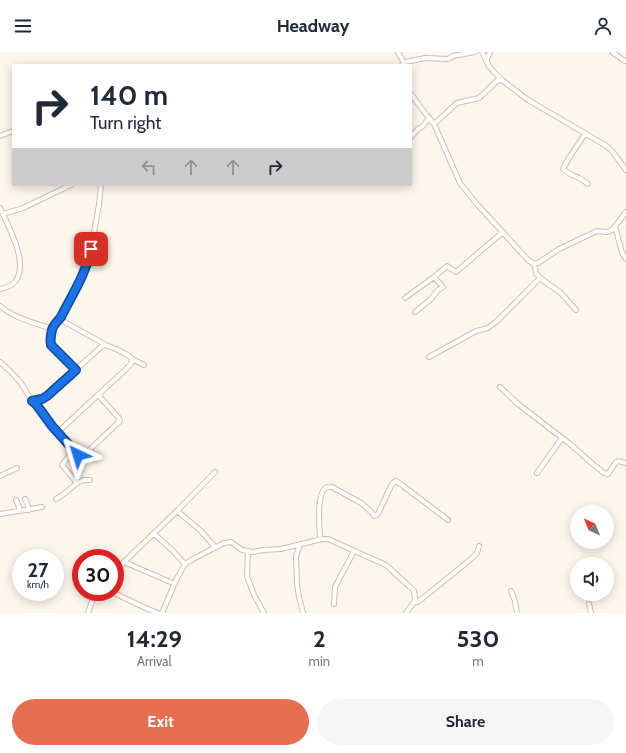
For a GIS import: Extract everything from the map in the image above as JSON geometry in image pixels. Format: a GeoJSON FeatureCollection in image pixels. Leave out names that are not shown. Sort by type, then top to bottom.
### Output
{"type":"FeatureCollection","features":[{"type":"Feature","properties":{"kind":"street"},"geometry":{"type":"LineString","coordinates":[[398,52],[403,64],[411,60],[425,58],[448,59],[455,55],[475,52]]}},
{"type":"Feature","properties":{"kind":"street"},"geometry":{"type":"LineString","coordinates":[[482,52],[494,72],[502,80],[532,103],[612,150],[626,170]]}},
{"type":"Feature","properties":{"kind":"street"},"geometry":{"type":"LineString","coordinates":[[486,60],[490,52]]}},
{"type":"Feature","properties":{"kind":"street"},"geometry":{"type":"LineString","coordinates":[[612,52],[626,61]]}},
{"type":"Feature","properties":{"kind":"street"},"geometry":{"type":"LineString","coordinates":[[434,124],[457,103],[479,98],[498,80],[502,80]]}},
{"type":"Feature","properties":{"kind":"street"},"geometry":{"type":"LineString","coordinates":[[413,100],[434,124],[460,183],[476,203],[528,260],[534,264],[535,272],[540,278],[561,293],[576,310]]}},
{"type":"Feature","properties":{"kind":"street"},"geometry":{"type":"LineString","coordinates":[[412,137],[429,118]]}},
{"type":"Feature","properties":{"kind":"street"},"geometry":{"type":"LineString","coordinates":[[0,136],[12,131]]}},
{"type":"Feature","properties":{"kind":"street"},"geometry":{"type":"LineString","coordinates":[[586,134],[569,158],[563,170],[573,176],[578,177],[588,184]]}},
{"type":"Feature","properties":{"kind":"street"},"geometry":{"type":"LineString","coordinates":[[3,214],[23,208],[69,186]]}},
{"type":"Feature","properties":{"kind":"street"},"geometry":{"type":"LineString","coordinates":[[76,370],[51,345],[50,340],[52,329],[73,293],[88,260],[101,186]]}},
{"type":"Feature","properties":{"kind":"street"},"geometry":{"type":"LineString","coordinates":[[0,208],[17,246],[20,262],[17,279],[10,286],[0,289]]}},
{"type":"Feature","properties":{"kind":"street"},"geometry":{"type":"LineString","coordinates":[[534,264],[538,263],[564,246],[597,231],[610,231],[626,212]]}},
{"type":"Feature","properties":{"kind":"street"},"geometry":{"type":"LineString","coordinates":[[615,226],[622,253],[626,259]]}},
{"type":"Feature","properties":{"kind":"street"},"geometry":{"type":"LineString","coordinates":[[405,298],[447,266],[456,272],[503,232]]}},
{"type":"Feature","properties":{"kind":"street"},"geometry":{"type":"LineString","coordinates":[[415,312],[443,287],[434,277]]}},
{"type":"Feature","properties":{"kind":"street"},"geometry":{"type":"LineString","coordinates":[[429,357],[476,331],[488,328],[540,278]]}},
{"type":"Feature","properties":{"kind":"street"},"geometry":{"type":"LineString","coordinates":[[0,306],[14,315],[52,329]]}},
{"type":"Feature","properties":{"kind":"street"},"geometry":{"type":"LineString","coordinates":[[57,322],[63,321],[144,365]]}},
{"type":"Feature","properties":{"kind":"street"},"geometry":{"type":"LineString","coordinates":[[32,401],[42,399],[47,396],[102,346],[106,345]]}},
{"type":"Feature","properties":{"kind":"street"},"geometry":{"type":"LineString","coordinates":[[58,432],[131,364],[132,359]]}},
{"type":"Feature","properties":{"kind":"street"},"geometry":{"type":"LineString","coordinates":[[0,362],[21,383],[32,401],[80,456],[90,450],[120,421],[98,395]]}},
{"type":"Feature","properties":{"kind":"street"},"geometry":{"type":"LineString","coordinates":[[500,387],[518,404],[570,444],[604,473],[608,474],[616,462],[619,461],[626,464]]}},
{"type":"Feature","properties":{"kind":"street"},"geometry":{"type":"LineString","coordinates":[[536,473],[562,438]]}},
{"type":"Feature","properties":{"kind":"street"},"geometry":{"type":"LineString","coordinates":[[72,448],[71,453],[62,465],[77,483]]}},
{"type":"Feature","properties":{"kind":"street"},"geometry":{"type":"LineString","coordinates":[[90,450],[94,459]]}},
{"type":"Feature","properties":{"kind":"street"},"geometry":{"type":"LineString","coordinates":[[0,476],[17,468]]}},
{"type":"Feature","properties":{"kind":"street"},"geometry":{"type":"LineString","coordinates":[[175,584],[124,562],[215,472]]}},
{"type":"Feature","properties":{"kind":"street"},"geometry":{"type":"LineString","coordinates":[[56,499],[77,483],[84,480],[90,480]]}},
{"type":"Feature","properties":{"kind":"street"},"geometry":{"type":"LineString","coordinates":[[320,539],[320,502],[322,492],[328,486],[361,503],[375,516],[378,514],[393,484],[396,482],[448,520]]}},
{"type":"Feature","properties":{"kind":"street"},"geometry":{"type":"LineString","coordinates":[[25,499],[29,510]]}},
{"type":"Feature","properties":{"kind":"street"},"geometry":{"type":"LineString","coordinates":[[16,500],[19,511]]}},
{"type":"Feature","properties":{"kind":"street"},"geometry":{"type":"LineString","coordinates":[[0,514],[42,507]]}},
{"type":"Feature","properties":{"kind":"street"},"geometry":{"type":"LineString","coordinates":[[177,511],[201,531],[215,547]]}},
{"type":"Feature","properties":{"kind":"street"},"geometry":{"type":"LineString","coordinates":[[154,534],[185,564]]}},
{"type":"Feature","properties":{"kind":"street"},"geometry":{"type":"LineString","coordinates":[[162,613],[185,564],[215,547],[231,542],[242,550],[253,552],[281,549],[320,539],[328,539],[389,567],[414,591],[414,602],[406,613]]}},
{"type":"Feature","properties":{"kind":"street"},"geometry":{"type":"LineString","coordinates":[[300,544],[296,556],[299,597],[303,613]]}},
{"type":"Feature","properties":{"kind":"street"},"geometry":{"type":"LineString","coordinates":[[414,602],[417,602],[423,598],[467,562],[477,553],[478,546]]}},
{"type":"Feature","properties":{"kind":"street"},"geometry":{"type":"LineString","coordinates":[[248,551],[247,576],[254,595],[264,613]]}},
{"type":"Feature","properties":{"kind":"street"},"geometry":{"type":"LineString","coordinates":[[334,604],[335,587],[354,551]]}},
{"type":"Feature","properties":{"kind":"street"},"geometry":{"type":"LineString","coordinates":[[511,591],[515,601],[517,613]]}},
{"type":"Feature","properties":{"kind":"street"},"geometry":{"type":"LineString","coordinates":[[124,597],[144,608],[158,613]]}},
{"type":"Feature","properties":{"kind":"street"},"geometry":{"type":"LineString","coordinates":[[88,613],[92,601]]}},
{"type":"Feature","properties":{"kind":"street"},"geometry":{"type":"LineString","coordinates":[[589,604],[591,613]]}},
{"type":"Feature","properties":{"kind":"route"},"geometry":{"type":"LineString","coordinates":[[78,455],[32,401],[42,399],[47,396],[76,370],[51,345],[50,340],[52,329],[59,320],[73,293],[85,268],[91,249]]}}]}
